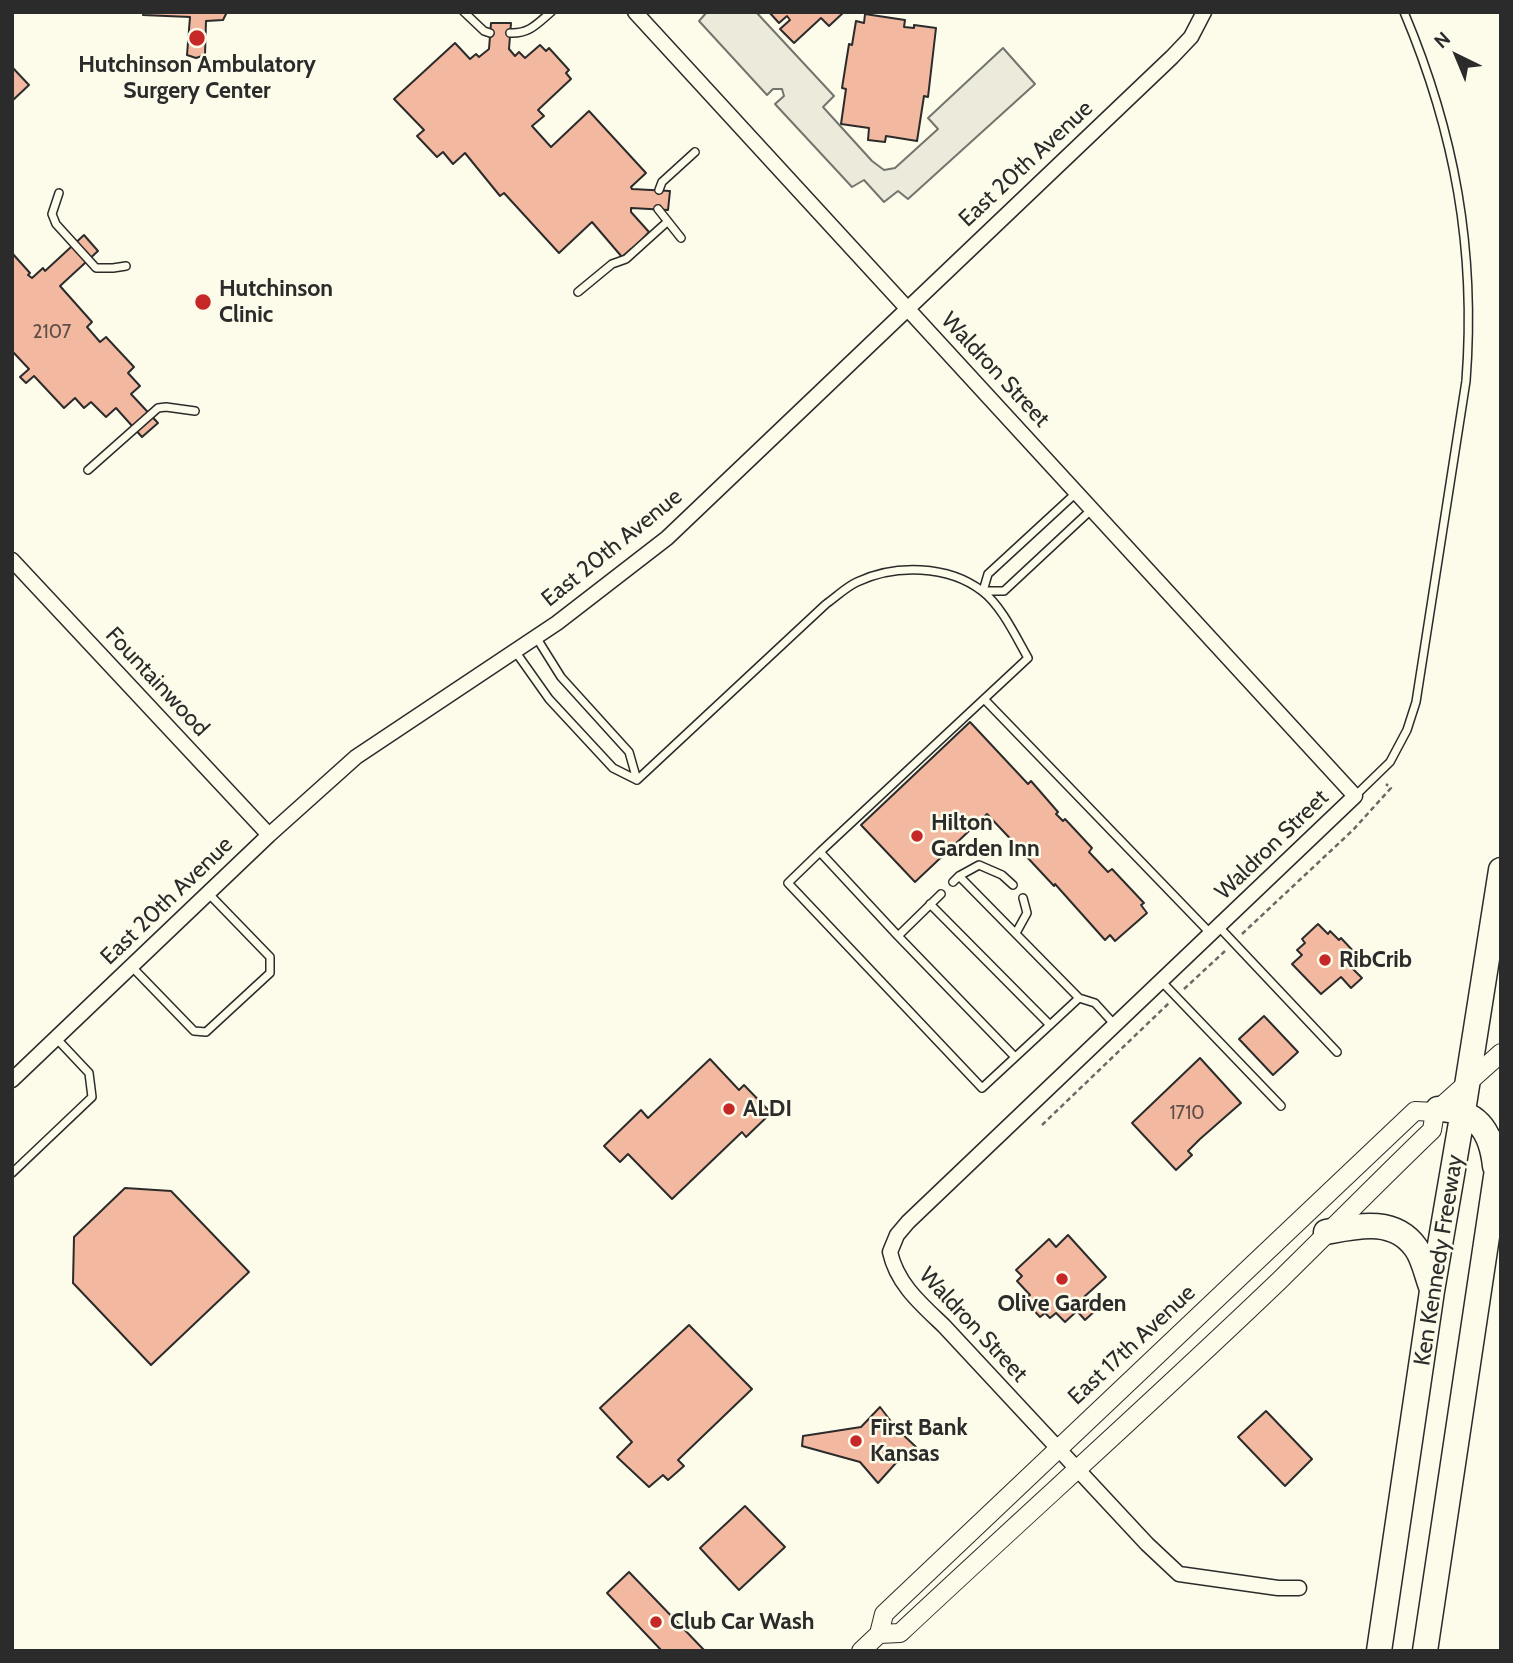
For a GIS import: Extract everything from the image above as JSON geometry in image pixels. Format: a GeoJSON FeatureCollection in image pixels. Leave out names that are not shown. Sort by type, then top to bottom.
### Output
{"type":"FeatureCollection","features":[{"type":"Feature","properties":{"kind":"highway","name":"Ken Kennedy Freeway"},"geometry":{"type":"LineString","coordinates":[[1379,1651],[1432,1291],[1501,870]]}},
{"type":"Feature","properties":{"kind":"highway"},"geometry":{"type":"LineString","coordinates":[[1488,955],[1490,971],[1501,995]]}},
{"type":"Feature","properties":{"kind":"highway"},"geometry":{"type":"LineString","coordinates":[[1436,1110],[1463,1111],[1478,1123],[1488,1137],[1496,1177]]}},
{"type":"Feature","properties":{"kind":"highway","name":"Ken Kennedy Freeway"},"geometry":{"type":"LineString","coordinates":[[1425,1651],[1501,1143]]}},
{"type":"Feature","properties":{"kind":"highway"},"geometry":{"type":"LineString","coordinates":[[1326,1232],[1371,1225],[1389,1227],[1407,1238],[1418,1250],[1432,1291]]}},
{"type":"Feature","properties":{"kind":"street","name":"Waldron Street"},"geometry":{"type":"LineString","coordinates":[[635,12],[1355,796],[908,1222],[897,1235],[890,1252],[900,1279],[915,1298],[1147,1544],[1179,1574],[1278,1588],[1299,1588]]}},
{"type":"Feature","properties":{"kind":"street","name":"East 20th Avenue"},"geometry":{"type":"LineString","coordinates":[[12,1080],[269,835],[356,757],[557,623],[667,538],[1172,57],[1191,37],[1204,12]]}},
{"type":"Feature","properties":{"kind":"street","name":"Fountainwood"},"geometry":{"type":"LineString","coordinates":[[12,560],[269,835]]}},
{"type":"Feature","properties":{"kind":"street","name":"East 17th Avenue"},"geometry":{"type":"LineString","coordinates":[[861,1651],[879,1634],[884,1614],[1415,1111],[1436,1110],[1501,1053]]}},
{"type":"Feature","properties":{"kind":"street","name":"East 17th Avenue"},"geometry":{"type":"LineString","coordinates":[[879,1634],[900,1633],[1282,1277],[1432,1130],[1436,1110]]}},
{"type":"Feature","properties":{"kind":"lane"},"geometry":{"type":"LineString","coordinates":[[464,12],[484,31],[490,33]]}},
{"type":"Feature","properties":{"kind":"lane"},"geometry":{"type":"LineString","coordinates":[[510,33],[521,34],[531,30],[551,12]]}},
{"type":"Feature","properties":{"kind":"lane"},"geometry":{"type":"LineString","coordinates":[[1355,796],[1390,762],[1407,730],[1416,702],[1466,381],[1469,278],[1464,227],[1447,133],[1421,53],[1404,12]]}},
{"type":"Feature","properties":{"kind":"lane"},"geometry":{"type":"LineString","coordinates":[[659,190],[662,182],[695,152]]}},
{"type":"Feature","properties":{"kind":"lane"},"geometry":{"type":"LineString","coordinates":[[59,193],[52,214],[56,225],[96,268],[126,266]]}},
{"type":"Feature","properties":{"kind":"lane"},"geometry":{"type":"LineString","coordinates":[[658,209],[681,238]]}},
{"type":"Feature","properties":{"kind":"lane"},"geometry":{"type":"LineString","coordinates":[[578,292],[612,264],[626,259],[667,222]]}},
{"type":"Feature","properties":{"kind":"lane"},"geometry":{"type":"LineString","coordinates":[[88,470],[158,408],[195,411]]}},
{"type":"Feature","properties":{"kind":"lane"},"geometry":{"type":"LineString","coordinates":[[983,591],[988,574],[1076,493]]}},
{"type":"Feature","properties":{"kind":"lane"},"geometry":{"type":"LineString","coordinates":[[637,780],[826,604],[856,582],[892,572],[928,570],[958,579],[983,591],[1004,591],[1091,509]]}},
{"type":"Feature","properties":{"kind":"lane"},"geometry":{"type":"LineString","coordinates":[[983,591],[1005,619],[1028,658],[788,883],[982,1088],[1079,998]]}},
{"type":"Feature","properties":{"kind":"lane"},"geometry":{"type":"LineString","coordinates":[[536,637],[561,677],[629,752],[637,780]]}},
{"type":"Feature","properties":{"kind":"lane"},"geometry":{"type":"LineString","coordinates":[[515,651],[549,699],[613,768],[637,780]]}},
{"type":"Feature","properties":{"kind":"lane"},"geometry":{"type":"LineString","coordinates":[[984,699],[1215,931],[1234,943],[1337,1052]]}},
{"type":"Feature","properties":{"kind":"lane"},"geometry":{"type":"LineString","coordinates":[[820,852],[1015,1057]]}},
{"type":"Feature","properties":{"kind":"lane"},"geometry":{"type":"LineString","coordinates":[[1013,885],[1002,875],[979,864],[956,879],[1016,933],[1079,998],[1095,1003],[1116,1026]]}},
{"type":"Feature","properties":{"kind":"lane"},"geometry":{"type":"LineString","coordinates":[[131,966],[194,1031],[206,1032],[270,973],[270,957],[208,893]]}},
{"type":"Feature","properties":{"kind":"lane"},"geometry":{"type":"LineString","coordinates":[[898,936],[941,894]]}},
{"type":"Feature","properties":{"kind":"lane"},"geometry":{"type":"LineString","coordinates":[[1016,933],[1027,913],[1023,898]]}},
{"type":"Feature","properties":{"kind":"lane"},"geometry":{"type":"LineString","coordinates":[[930,904],[1050,1025]]}},
{"type":"Feature","properties":{"kind":"lane"},"geometry":{"type":"LineString","coordinates":[[1162,982],[1281,1106]]}},
{"type":"Feature","properties":{"kind":"lane"},"geometry":{"type":"LineString","coordinates":[[12,1173],[92,1097],[89,1073],[56,1038]]}},
{"type":"Feature","properties":{"kind":"path"},"geometry":{"type":"LineString","coordinates":[[1042,1125],[1353,830],[1391,789],[1387,784]]}},
{"type":"Feature","properties":{"kind":"shaded area"},"geometry":{"type":"Polygon","coordinates":[[[707,12],[756,12],[834,96],[823,107],[872,161],[884,170],[895,168],[938,129],[928,118],[1003,48],[1035,84],[908,199],[898,191],[884,202],[864,180],[852,187],[775,104],[784,96],[782,89],[773,89],[767,95],[699,21],[707,12]]]}},
{"type":"Feature","properties":{"kind":"building","name":"Hutchinson Ambulatory Surgery Center"},"geometry":{"type":"Polygon","coordinates":[[[144,12],[227,12],[223,20],[206,21],[205,55],[196,58],[187,55],[190,17],[143,15],[144,12]]]}},
{"type":"Feature","properties":{"kind":"building"},"geometry":{"type":"Polygon","coordinates":[[[769,12],[844,12],[829,26],[821,18],[794,43],[780,29],[790,20],[787,16],[779,23],[769,12]]]}},
{"type":"Feature","properties":{"kind":"building"},"geometry":{"type":"Polygon","coordinates":[[[865,14],[905,20],[904,27],[914,28],[914,25],[936,28],[928,97],[924,96],[917,141],[886,136],[885,142],[868,140],[869,128],[841,124],[846,89],[842,88],[849,44],[852,45],[856,21],[864,23],[865,14]]]}},
{"type":"Feature","properties":{"kind":"building"},"geometry":{"type":"Polygon","coordinates":[[[491,23],[511,23],[509,49],[515,56],[519,52],[525,58],[540,45],[546,51],[549,48],[569,70],[566,73],[571,79],[538,110],[544,116],[532,126],[551,147],[589,111],[646,173],[632,189],[670,191],[668,210],[631,208],[631,212],[649,232],[632,251],[631,249],[622,257],[592,222],[559,253],[504,193],[500,196],[465,153],[453,164],[443,152],[437,157],[417,136],[424,130],[394,99],[455,43],[470,59],[476,54],[479,57],[489,49],[491,23]]]}},
{"type":"Feature","properties":{"kind":"building"},"geometry":{"type":"Polygon","coordinates":[[[12,67],[29,85],[12,101],[12,67]]]}},
{"type":"Feature","properties":{"kind":"building"},"geometry":{"type":"Polygon","coordinates":[[[84,235],[98,251],[60,286],[92,322],[87,327],[100,342],[106,337],[134,367],[128,373],[140,386],[131,394],[158,423],[142,437],[116,408],[106,417],[91,402],[84,408],[75,398],[64,408],[34,376],[26,383],[20,377],[29,369],[12,351],[12,253],[32,278],[43,268],[45,271],[84,235]]]}},
{"type":"Feature","properties":{"kind":"building","name":"Hilton Garden Inn"},"geometry":{"type":"Polygon","coordinates":[[[970,722],[1028,784],[1031,781],[1058,812],[1056,814],[1063,821],[1065,819],[1092,848],[1089,852],[1108,872],[1112,869],[1144,903],[1141,905],[1147,913],[1115,941],[1110,935],[1105,940],[1026,856],[1028,854],[987,814],[915,882],[861,825],[970,722]]]}},
{"type":"Feature","properties":{"kind":"building","name":"RibCrib"},"geometry":{"type":"Polygon","coordinates":[[[1318,924],[1328,934],[1330,931],[1339,940],[1341,938],[1355,953],[1351,957],[1358,965],[1353,969],[1362,978],[1351,988],[1341,977],[1321,994],[1292,964],[1302,955],[1297,950],[1305,943],[1302,939],[1318,924]]]}},
{"type":"Feature","properties":{"kind":"building"},"geometry":{"type":"Polygon","coordinates":[[[1264,1016],[1298,1052],[1273,1075],[1239,1039],[1264,1016]]]}},
{"type":"Feature","properties":{"kind":"building"},"geometry":{"type":"Polygon","coordinates":[[[1200,1058],[1241,1103],[1188,1151],[1192,1155],[1176,1170],[1132,1123],[1200,1058]]]}},
{"type":"Feature","properties":{"kind":"building"},"geometry":{"type":"Polygon","coordinates":[[[710,1059],[739,1090],[744,1085],[771,1113],[746,1137],[742,1132],[672,1199],[628,1154],[620,1162],[604,1146],[641,1110],[648,1118],[710,1059]]]}},
{"type":"Feature","properties":{"kind":"building"},"geometry":{"type":"Polygon","coordinates":[[[125,1188],[171,1191],[249,1272],[151,1365],[73,1283],[74,1237],[125,1188]]]}},
{"type":"Feature","properties":{"kind":"building","name":"Olive Garden"},"geometry":{"type":"Polygon","coordinates":[[[1068,1235],[1106,1277],[1084,1297],[1096,1310],[1085,1320],[1077,1311],[1065,1322],[1056,1313],[1050,1318],[1045,1313],[1040,1317],[1025,1301],[1030,1295],[1017,1281],[1022,1276],[1016,1270],[1049,1239],[1056,1247],[1068,1235]]]}},
{"type":"Feature","properties":{"kind":"building"},"geometry":{"type":"Polygon","coordinates":[[[689,1325],[752,1389],[678,1460],[684,1466],[668,1480],[663,1475],[649,1487],[617,1457],[632,1442],[600,1408],[689,1325]]]}},
{"type":"Feature","properties":{"kind":"building","name":"First Bank Kansas"},"geometry":{"type":"Polygon","coordinates":[[[880,1407],[896,1428],[916,1447],[895,1464],[878,1483],[860,1462],[802,1446],[803,1436],[861,1427],[880,1407]]]}},
{"type":"Feature","properties":{"kind":"building"},"geometry":{"type":"Polygon","coordinates":[[[1266,1411],[1312,1459],[1285,1486],[1238,1437],[1266,1411]]]}},
{"type":"Feature","properties":{"kind":"building"},"geometry":{"type":"Polygon","coordinates":[[[745,1506],[785,1547],[739,1590],[700,1548],[745,1506]]]}},
{"type":"Feature","properties":{"kind":"building","name":"Club Car Wash"},"geometry":{"type":"Polygon","coordinates":[[[629,1572],[704,1650],[662,1651],[607,1593],[629,1572]]]}},
{"type":"Feature","properties":{"kind":"place","name":"Hutchinson Ambulatory Surgery Center"},"geometry":{"type":"Point","coordinates":[197,38]}},
{"type":"Feature","properties":{"kind":"place","name":"Hutchinson Clinic"},"geometry":{"type":"Point","coordinates":[203,302]}},
{"type":"Feature","properties":{"kind":"place","name":"Hilton Garden Inn"},"geometry":{"type":"Point","coordinates":[917,836]}},
{"type":"Feature","properties":{"kind":"place","name":"RibCrib"},"geometry":{"type":"Point","coordinates":[1325,960]}},
{"type":"Feature","properties":{"kind":"place","name":"ALDI"},"geometry":{"type":"Point","coordinates":[729,1109]}},
{"type":"Feature","properties":{"kind":"place","name":"Olive Garden"},"geometry":{"type":"Point","coordinates":[1062,1279]}},
{"type":"Feature","properties":{"kind":"place","name":"First Bank Kansas"},"geometry":{"type":"Point","coordinates":[856,1441]}},
{"type":"Feature","properties":{"kind":"place","name":"Club Car Wash"},"geometry":{"type":"Point","coordinates":[656,1622]}}]}
